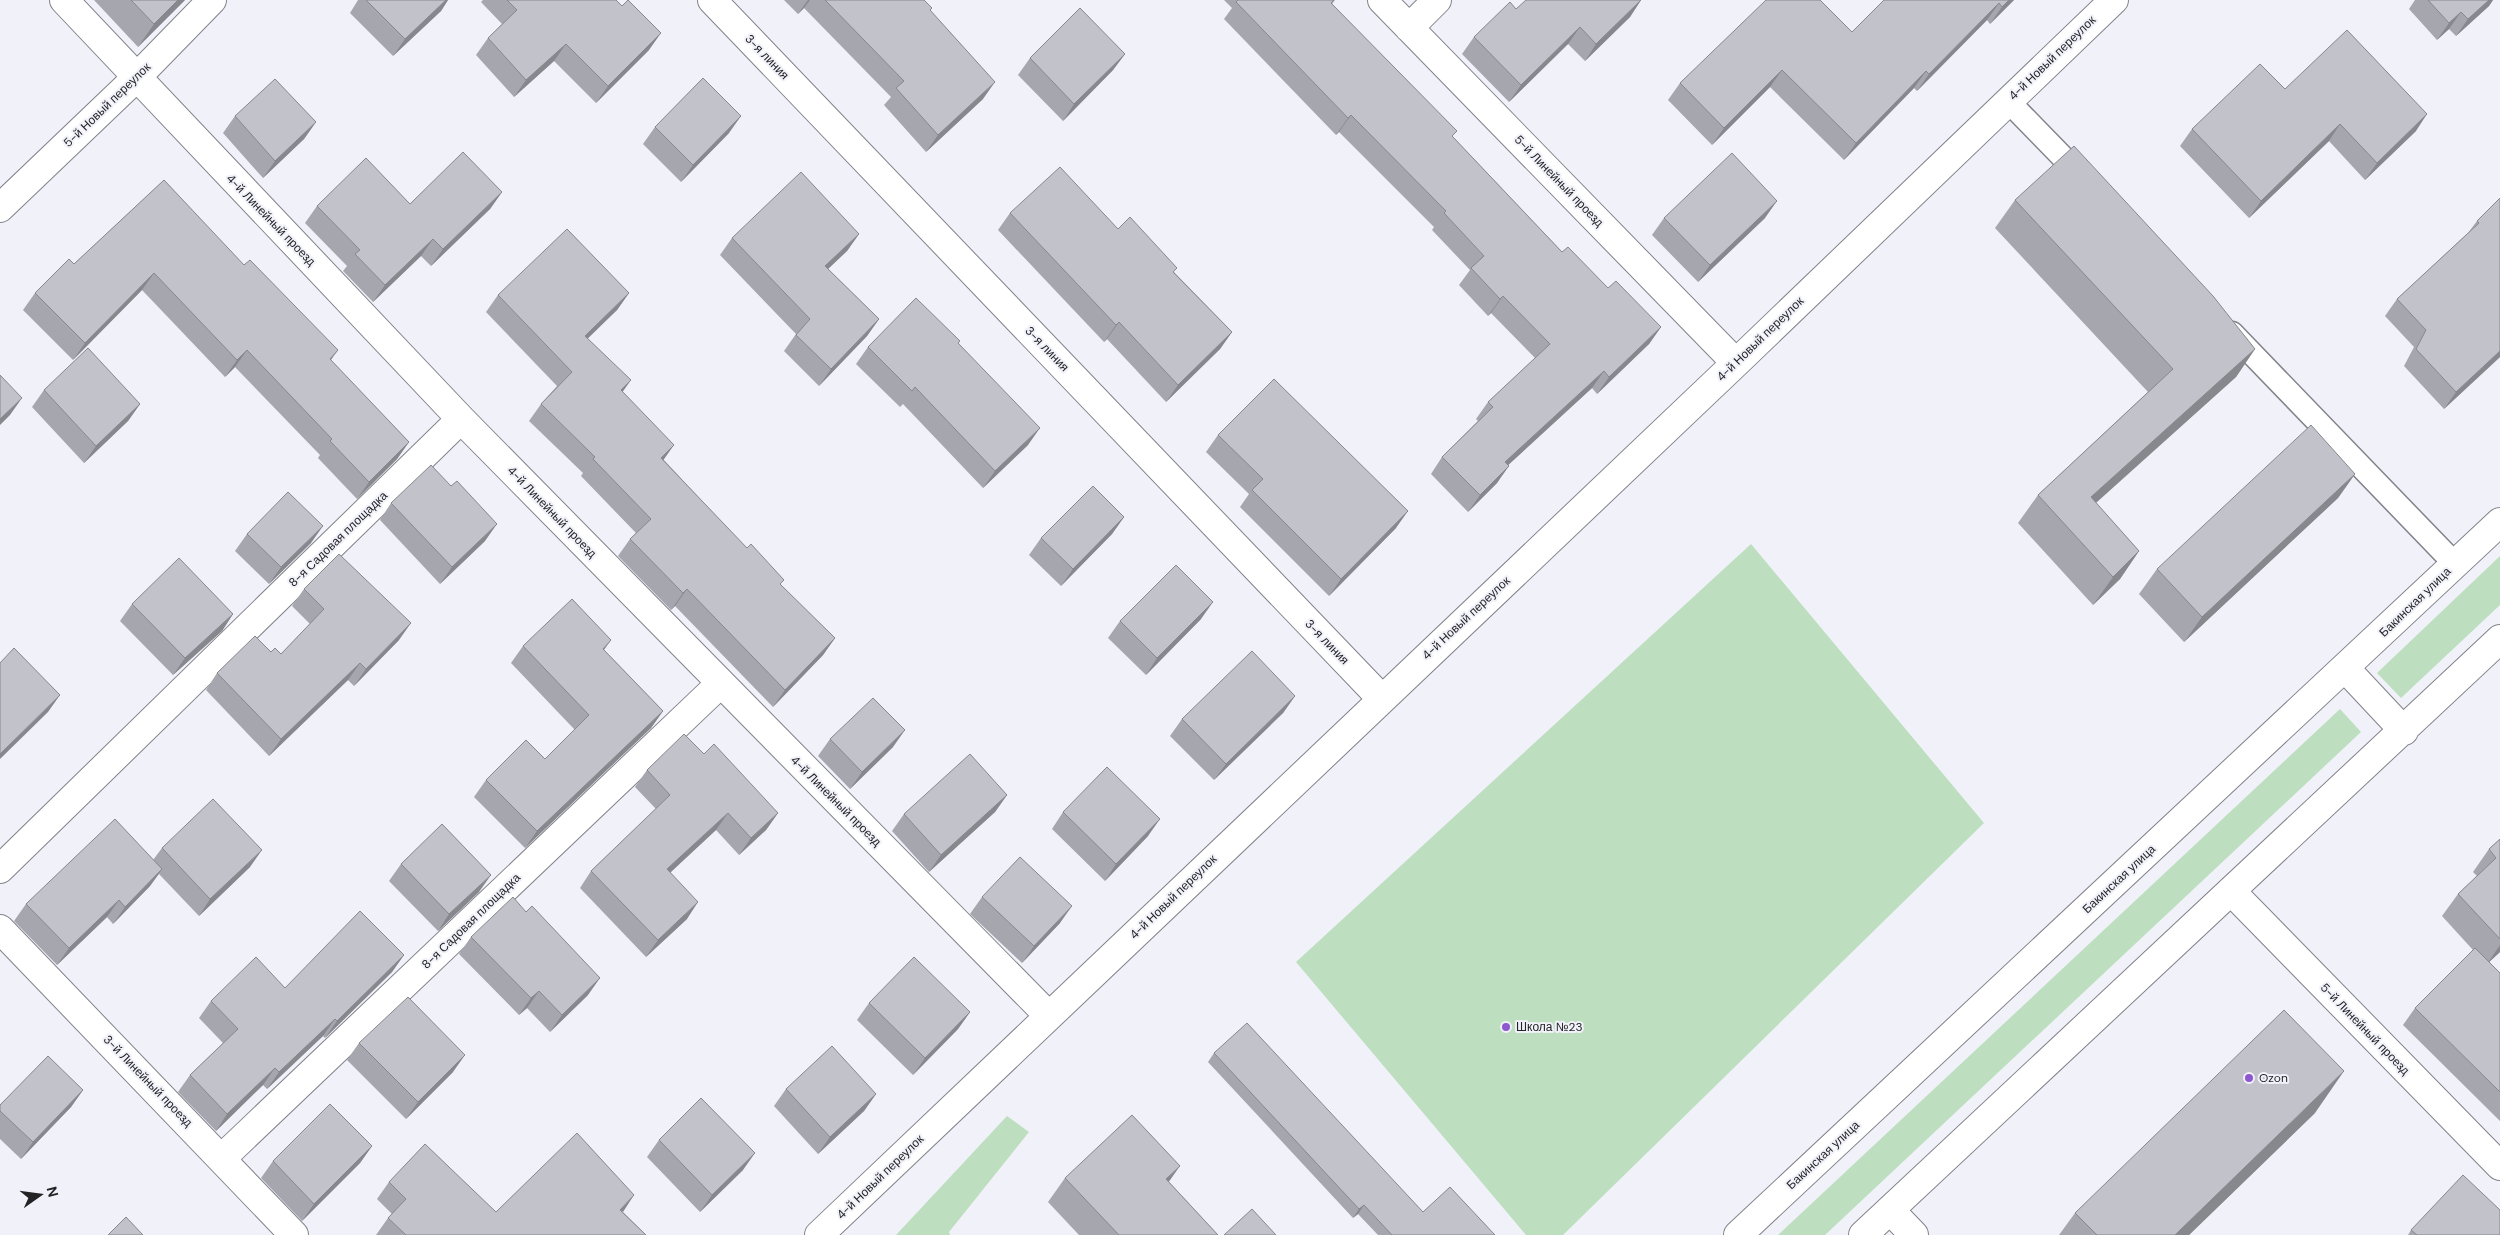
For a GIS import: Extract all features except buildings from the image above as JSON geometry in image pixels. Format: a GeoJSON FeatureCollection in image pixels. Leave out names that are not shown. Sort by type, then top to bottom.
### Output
{"type":"FeatureCollection","features":[{"type":"Feature","properties":{"kind":"street","name":"4-й Линейный проезд"},"geometry":{"type":"LineString","coordinates":[[64,0],[461,419],[1049,1016]]}},
{"type":"Feature","properties":{"kind":"street","name":"5-й Новый переулок"},"geometry":{"type":"LineString","coordinates":[[0,208],[136,78],[212,0]]}},
{"type":"Feature","properties":{"kind":"street","name":"3-я линия"},"geometry":{"type":"LineString","coordinates":[[712,0],[1381,698]]}},
{"type":"Feature","properties":{"kind":"street","name":"5-й Линейный проезд"},"geometry":{"type":"LineString","coordinates":[[1382,0],[1736,363]]}},
{"type":"Feature","properties":{"kind":"street"},"geometry":{"type":"LineString","coordinates":[[1409,28],[1437,0]]}},
{"type":"Feature","properties":{"kind":"street","name":"4-й Новый переулок"},"geometry":{"type":"LineString","coordinates":[[819,1235],[1381,698],[1736,363],[2114,0]]}},
{"type":"Feature","properties":{"kind":"street","name":"8-я Садовая площадка"},"geometry":{"type":"LineString","coordinates":[[0,868],[461,419]]}},
{"type":"Feature","properties":{"kind":"street","name":"Бакинская улица"},"geometry":{"type":"LineString","coordinates":[[1738,1235],[2500,522]]}},
{"type":"Feature","properties":{"kind":"street"},"geometry":{"type":"LineString","coordinates":[[1863,1235],[2500,640]]}},
{"type":"Feature","properties":{"kind":"street"},"geometry":{"type":"LineString","coordinates":[[2346,668],[2404,731]]}},
{"type":"Feature","properties":{"kind":"street","name":"8-я Садовая площадка"},"geometry":{"type":"LineString","coordinates":[[222,1158],[720,684]]}},
{"type":"Feature","properties":{"kind":"street","name":"5-й Линейный проезд"},"geometry":{"type":"LineString","coordinates":[[2231,892],[2500,1166]]}},
{"type":"Feature","properties":{"kind":"street","name":"3-й Линейный проезд"},"geometry":{"type":"LineString","coordinates":[[0,929],[294,1235]]}},
{"type":"Feature","properties":{"kind":"street"},"geometry":{"type":"LineString","coordinates":[[1890,1210],[1914,1235]]}},
{"type":"Feature","properties":{"kind":"lane"},"geometry":{"type":"LineString","coordinates":[[2008,101],[2098,193]]}},
{"type":"Feature","properties":{"kind":"lane"},"geometry":{"type":"LineString","coordinates":[[2214,315],[2455,564]]}},
{"type":"Feature","properties":{"kind":"green space"},"geometry":{"type":"Polygon","coordinates":[[[1751,544],[1984,823],[1563,1235],[1526,1235],[1296,962],[1751,544]]]}},
{"type":"Feature","properties":{"kind":"green space"},"geometry":{"type":"Polygon","coordinates":[[[2500,556],[2500,605],[2401,698],[2377,673],[2500,556]]]}},
{"type":"Feature","properties":{"kind":"green space"},"geometry":{"type":"Polygon","coordinates":[[[2340,709],[2361,732],[1825,1235],[1778,1235],[2340,709]]]}},
{"type":"Feature","properties":{"kind":"green space"},"geometry":{"type":"Polygon","coordinates":[[[1007,1116],[1029,1132],[949,1232],[950,1235],[896,1235],[1007,1116]]]}},
{"type":"Feature","properties":{"kind":"place","name":"Школа №23"},"geometry":{"type":"Point","coordinates":[1506,1027]}},
{"type":"Feature","properties":{"kind":"place","name":"Ozon"},"geometry":{"type":"Point","coordinates":[2249,1078]}}]}
